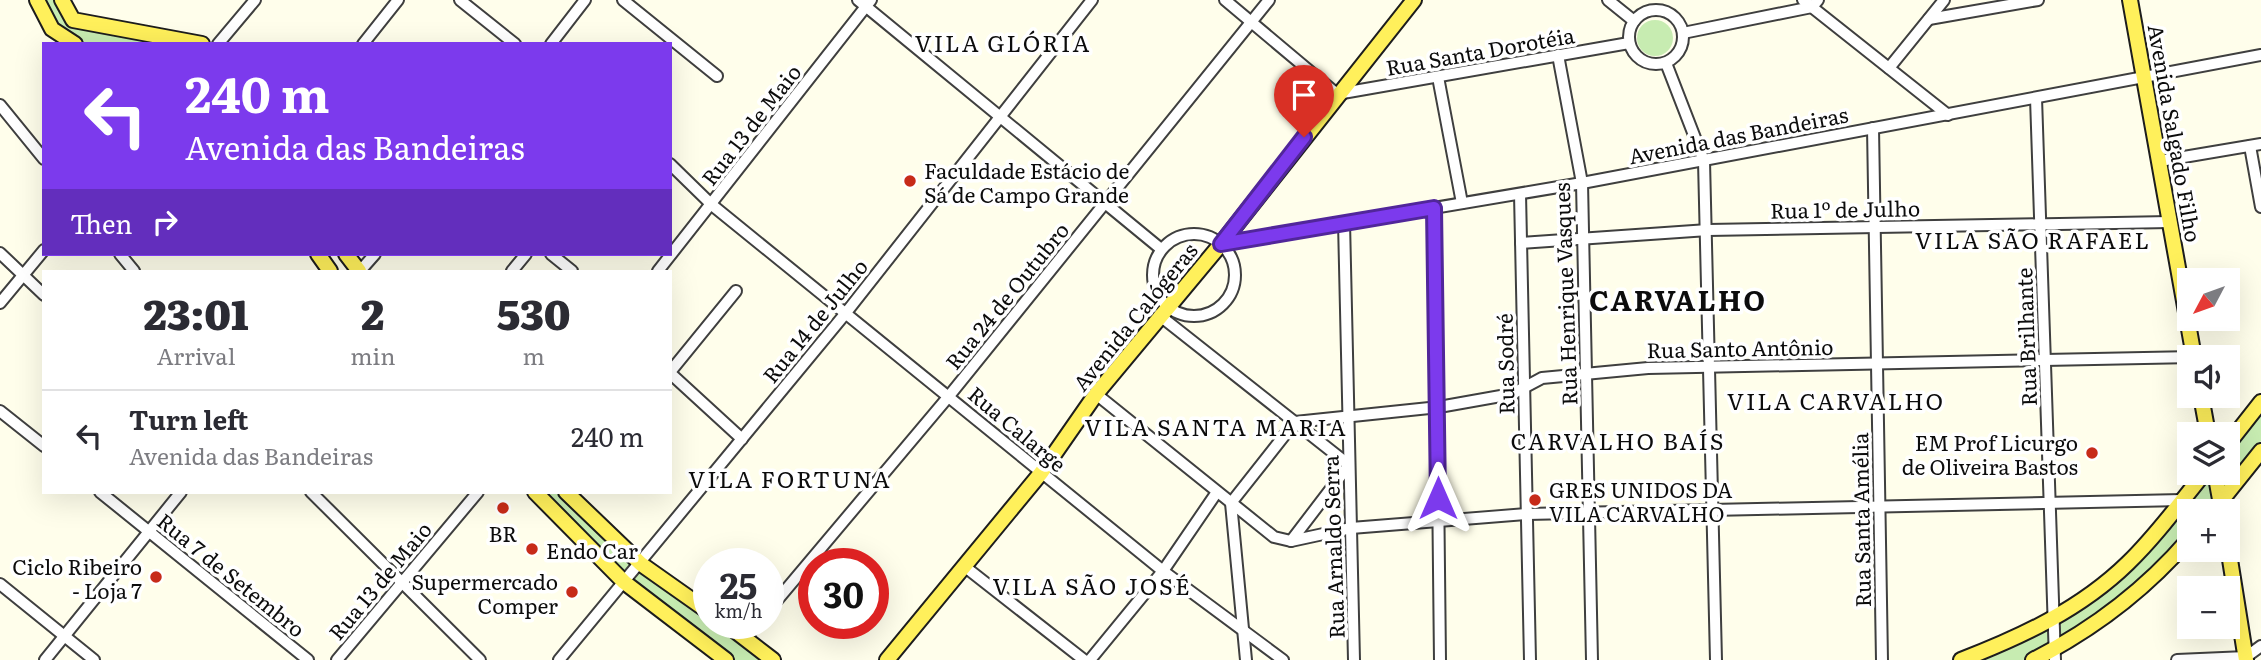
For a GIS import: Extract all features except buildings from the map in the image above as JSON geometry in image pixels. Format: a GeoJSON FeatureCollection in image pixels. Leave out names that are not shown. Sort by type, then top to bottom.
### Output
{"type":"FeatureCollection","features":[{"type":"Feature","properties":{"kind":"main road"},"geometry":{"type":"LineString","coordinates":[[37,0],[52,29],[71,42]]}},
{"type":"Feature","properties":{"kind":"main road"},"geometry":{"type":"LineString","coordinates":[[62,0],[74,20],[191,42]]}},
{"type":"Feature","properties":{"kind":"main road","name":"Avenida Calógeras"},"geometry":{"type":"LineString","coordinates":[[887,660],[1041,473],[1096,394],[1221,244],[1414,0]]}},
{"type":"Feature","properties":{"kind":"main road","name":"Avenida Salgado Filho"},"geometry":{"type":"LineString","coordinates":[[2130,0],[2192,345]]}},
{"type":"Feature","properties":{"kind":"main road"},"geometry":{"type":"LineString","coordinates":[[348,256],[359,270]]}},
{"type":"Feature","properties":{"kind":"main road"},"geometry":{"type":"LineString","coordinates":[[2240,429],[2261,402]]}},
{"type":"Feature","properties":{"kind":"main road"},"geometry":{"type":"LineString","coordinates":[[2227,499],[2256,468],[2261,451]]}},
{"type":"Feature","properties":{"kind":"main road"},"geometry":{"type":"LineString","coordinates":[[2183,499],[2194,485]]}},
{"type":"Feature","properties":{"kind":"main road"},"geometry":{"type":"LineString","coordinates":[[537,494],[624,582],[726,660]]}},
{"type":"Feature","properties":{"kind":"main road"},"geometry":{"type":"LineString","coordinates":[[572,494],[641,564],[693,600]]}},
{"type":"Feature","properties":{"kind":"main road"},"geometry":{"type":"LineString","coordinates":[[1961,660],[2000,645],[2083,600],[2129,562],[2177,506]]}},
{"type":"Feature","properties":{"kind":"main road"},"geometry":{"type":"LineString","coordinates":[[2033,660],[2055,654],[2122,604],[2177,551]]}},
{"type":"Feature","properties":{"kind":"main road"},"geometry":{"type":"LineString","coordinates":[[2230,562],[2246,659]]}},
{"type":"Feature","properties":{"kind":"main road"},"geometry":{"type":"LineString","coordinates":[[747,639],[773,660]]}},
{"type":"Feature","properties":{"kind":"street"},"geometry":{"type":"LineString","coordinates":[[220,42],[252,4],[239,0]]}},
{"type":"Feature","properties":{"kind":"street"},"geometry":{"type":"LineString","coordinates":[[364,42],[398,0]]}},
{"type":"Feature","properties":{"kind":"street"},"geometry":{"type":"LineString","coordinates":[[460,0],[512,42]]}},
{"type":"Feature","properties":{"kind":"street"},"geometry":{"type":"LineString","coordinates":[[553,42],[585,0]]}},
{"type":"Feature","properties":{"kind":"street"},"geometry":{"type":"LineString","coordinates":[[623,0],[717,76]]}},
{"type":"Feature","properties":{"kind":"street","name":"Rua 14 de Julho"},"geometry":{"type":"LineString","coordinates":[[559,660],[845,314],[1092,0]]}},
{"type":"Feature","properties":{"kind":"street"},"geometry":{"type":"LineString","coordinates":[[1225,0],[1337,94]]}},
{"type":"Feature","properties":{"kind":"street","name":"Rua 24 de Outubro"},"geometry":{"type":"LineString","coordinates":[[784,592],[949,396],[1269,0]]}},
{"type":"Feature","properties":{"kind":"street"},"geometry":{"type":"LineString","coordinates":[[1608,0],[1634,21]]}},
{"type":"Feature","properties":{"kind":"street"},"geometry":{"type":"LineString","coordinates":[[1803,0],[1815,4],[1948,115]]}},
{"type":"Feature","properties":{"kind":"street"},"geometry":{"type":"LineString","coordinates":[[1889,68],[1944,0]]}},
{"type":"Feature","properties":{"kind":"street"},"geometry":{"type":"LineString","coordinates":[[1929,19],[2038,0]]}},
{"type":"Feature","properties":{"kind":"street"},"geometry":{"type":"LineString","coordinates":[[865,2],[1161,249]]}},
{"type":"Feature","properties":{"kind":"street","name":"Rua 13 de Maio"},"geometry":{"type":"LineString","coordinates":[[672,253],[712,205],[865,2]]}},
{"type":"Feature","properties":{"kind":"street"},"geometry":{"type":"LineString","coordinates":[[1683,33],[1815,4]]}},
{"type":"Feature","properties":{"kind":"street"},"geometry":{"type":"LineString","coordinates":[[1654,5],[1669,14],[1683,33],[1678,54],[1666,63],[1647,63],[1639,59],[1629,43],[1630,29],[1634,21],[1654,5]]}},
{"type":"Feature","properties":{"kind":"street","name":"Rua Santa Dorotéia"},"geometry":{"type":"LineString","coordinates":[[1337,94],[1629,43]]}},
{"type":"Feature","properties":{"kind":"street","name":"Rua Henrique Vasques"},"geometry":{"type":"LineString","coordinates":[[1558,55],[1582,183],[1592,660]]}},
{"type":"Feature","properties":{"kind":"street","name":"Avenida das Bandeiras"},"geometry":{"type":"LineString","coordinates":[[1221,244],[1582,183],[2261,55]]}},
{"type":"Feature","properties":{"kind":"street"},"geometry":{"type":"LineString","coordinates":[[1666,63],[1704,160],[1708,230],[1716,660]]}},
{"type":"Feature","properties":{"kind":"street"},"geometry":{"type":"LineString","coordinates":[[1438,77],[1462,203]]}},
{"type":"Feature","properties":{"kind":"street","name":"Rua Brilhante"},"geometry":{"type":"LineString","coordinates":[[2036,97],[2055,654]]}},
{"type":"Feature","properties":{"kind":"street"},"geometry":{"type":"LineString","coordinates":[[0,105],[42,157]]}},
{"type":"Feature","properties":{"kind":"street","name":"Rua Santa Amélia"},"geometry":{"type":"LineString","coordinates":[[1873,128],[1882,660]]}},
{"type":"Feature","properties":{"kind":"street"},"geometry":{"type":"LineString","coordinates":[[2160,162],[2255,145],[2261,207]]}},
{"type":"Feature","properties":{"kind":"street","name":"Rua Calarge"},"geometry":{"type":"LineString","coordinates":[[672,166],[712,205],[1041,473],[1163,571],[1283,660]]}},
{"type":"Feature","properties":{"kind":"street","name":"Rua Sodré"},"geometry":{"type":"LineString","coordinates":[[1520,194],[1530,660]]}},
{"type":"Feature","properties":{"kind":"street"},"geometry":{"type":"LineString","coordinates":[[1434,208],[1439,407],[1440,660]]}},
{"type":"Feature","properties":{"kind":"street","name":"Rua Arnaldo Serra"},"geometry":{"type":"LineString","coordinates":[[1344,222],[1354,660]]}},
{"type":"Feature","properties":{"kind":"street","name":"Rua 1º de Julho"},"geometry":{"type":"LineString","coordinates":[[1521,243],[1584,240],[1647,232],[1708,230],[2170,222]]}},
{"type":"Feature","properties":{"kind":"street"},"geometry":{"type":"LineString","coordinates":[[1163,311],[1190,316],[1203,315],[1225,302],[1235,279],[1234,266],[1221,244],[1197,233],[1171,240],[1161,249],[1155,260],[1154,285],[1163,311],[1349,465],[1291,541]]}},
{"type":"Feature","properties":{"kind":"street"},"geometry":{"type":"LineString","coordinates":[[0,303],[42,252]]}},
{"type":"Feature","properties":{"kind":"street"},"geometry":{"type":"LineString","coordinates":[[0,253],[42,293]]}},
{"type":"Feature","properties":{"kind":"street"},"geometry":{"type":"LineString","coordinates":[[122,256],[133,270]]}},
{"type":"Feature","properties":{"kind":"street"},"geometry":{"type":"LineString","coordinates":[[361,270],[373,256]]}},
{"type":"Feature","properties":{"kind":"street"},"geometry":{"type":"LineString","coordinates":[[513,270],[524,256]]}},
{"type":"Feature","properties":{"kind":"street"},"geometry":{"type":"LineString","coordinates":[[553,256],[571,270]]}},
{"type":"Feature","properties":{"kind":"street","name":"Rua 13 de Maio"},"geometry":{"type":"LineString","coordinates":[[658,270],[670,256]]}},
{"type":"Feature","properties":{"kind":"street"},"geometry":{"type":"LineString","coordinates":[[672,371],[736,291]]}},
{"type":"Feature","properties":{"kind":"street","name":"Rua Santo Antônio"},"geometry":{"type":"LineString","coordinates":[[1295,422],[1439,407],[1524,390],[1542,377],[1585,373],[1710,367],[2177,357]]}},
{"type":"Feature","properties":{"kind":"street"},"geometry":{"type":"LineString","coordinates":[[672,375],[742,439]]}},
{"type":"Feature","properties":{"kind":"street"},"geometry":{"type":"LineString","coordinates":[[1096,394],[1274,537],[1291,541],[1351,528],[1527,514],[2177,500]]}},
{"type":"Feature","properties":{"kind":"street"},"geometry":{"type":"LineString","coordinates":[[0,411],[42,444]]}},
{"type":"Feature","properties":{"kind":"street"},"geometry":{"type":"LineString","coordinates":[[1246,660],[1231,503],[1295,422]]}},
{"type":"Feature","properties":{"kind":"street"},"geometry":{"type":"LineString","coordinates":[[1090,660],[1163,571],[1217,492]]}},
{"type":"Feature","properties":{"kind":"street","name":"Rua 7 de Setembro"},"geometry":{"type":"LineString","coordinates":[[103,494],[308,660]]}},
{"type":"Feature","properties":{"kind":"street"},"geometry":{"type":"LineString","coordinates":[[45,660],[179,494]]}},
{"type":"Feature","properties":{"kind":"street"},"geometry":{"type":"LineString","coordinates":[[315,494],[480,660]]}},
{"type":"Feature","properties":{"kind":"street","name":"Rua 13 de Maio"},"geometry":{"type":"LineString","coordinates":[[337,660],[476,494]]}},
{"type":"Feature","properties":{"kind":"street"},"geometry":{"type":"LineString","coordinates":[[964,566],[1084,660]]}},
{"type":"Feature","properties":{"kind":"street"},"geometry":{"type":"LineString","coordinates":[[0,584],[93,660]]}},
{"type":"Feature","properties":{"kind":"street"},"geometry":{"type":"LineString","coordinates":[[2177,660],[2246,659],[2261,646]]}},
{"type":"Feature","properties":{"kind":"green space"},"geometry":{"type":"Polygon","coordinates":[[[37,0],[62,0],[68,14],[193,42],[72,42],[37,0]]]}},
{"type":"Feature","properties":{"kind":"green space"},"geometry":{"type":"Polygon","coordinates":[[[1655,20],[1668,25],[1673,38],[1668,51],[1655,56],[1642,51],[1637,38],[1642,25],[1655,20]]]}},
{"type":"Feature","properties":{"kind":"green space"},"geometry":{"type":"Polygon","coordinates":[[[2261,408],[2261,441],[2240,468],[2240,434],[2261,408]]]}},
{"type":"Feature","properties":{"kind":"green space"},"geometry":{"type":"Polygon","coordinates":[[[2199,485],[2227,485],[2216,499],[2188,499],[2199,485]]]}},
{"type":"Feature","properties":{"kind":"green space"},"geometry":{"type":"Polygon","coordinates":[[[537,494],[568,494],[693,599],[693,635],[624,582],[537,494]]]}},
{"type":"Feature","properties":{"kind":"green space"},"geometry":{"type":"Polygon","coordinates":[[[2177,511],[2177,546],[2140,585],[2028,660],[1970,660],[2057,618],[2177,511]]]}},
{"type":"Feature","properties":{"kind":"green space"},"geometry":{"type":"Polygon","coordinates":[[[699,639],[746,639],[773,660],[726,660],[699,639]]]}},
{"type":"Feature","properties":{"kind":"place","name":"Faculdade Estácio de Sá de Campo Grande"},"geometry":{"type":"Point","coordinates":[910,181]}},
{"type":"Feature","properties":{"kind":"place","name":"EM Prof Licurgo de Oliveira Bastos"},"geometry":{"type":"Point","coordinates":[2092,453]}},
{"type":"Feature","properties":{"kind":"place","name":"GRES UNIDOS DA VILA CARVALHO"},"geometry":{"type":"Point","coordinates":[1535,500]}},
{"type":"Feature","properties":{"kind":"place","name":"BR"},"geometry":{"type":"Point","coordinates":[503,508]}},
{"type":"Feature","properties":{"kind":"place","name":"Endo Car"},"geometry":{"type":"Point","coordinates":[532,549]}},
{"type":"Feature","properties":{"kind":"place","name":"Ciclo Ribeiro - Loja 7"},"geometry":{"type":"Point","coordinates":[156,577]}},
{"type":"Feature","properties":{"kind":"place","name":"Supermercado Comper"},"geometry":{"type":"Point","coordinates":[572,592]}},
{"type":"Feature","properties":{"kind":"district","name":"VILA GLÓRIA"},"geometry":{"type":"Point","coordinates":[1003,42]}},
{"type":"Feature","properties":{"kind":"district","name":"VILA SÃO RAFAEL"},"geometry":{"type":"Point","coordinates":[2033,239]}},
{"type":"Feature","properties":{"kind":"district","name":"CARVALHO"},"geometry":{"type":"Point","coordinates":[1678,299]}},
{"type":"Feature","properties":{"kind":"district","name":"VILA CARVALHO"},"geometry":{"type":"Point","coordinates":[1836,400]}},
{"type":"Feature","properties":{"kind":"district","name":"VILA SANTA MARIA"},"geometry":{"type":"Point","coordinates":[1216,426]}},
{"type":"Feature","properties":{"kind":"district","name":"CARVALHO BAÍS"},"geometry":{"type":"Point","coordinates":[1618,440]}},
{"type":"Feature","properties":{"kind":"district","name":"VILA FORTUNA"},"geometry":{"type":"Point","coordinates":[790,478]}},
{"type":"Feature","properties":{"kind":"district","name":"VILA SÃO JOSÉ"},"geometry":{"type":"Point","coordinates":[1092,585]}},
{"type":"Feature","properties":{"kind":"route"},"geometry":{"type":"LineString","coordinates":[[1304,137],[1221,244],[1434,208],[1439,407],[1438,498]]}}]}
